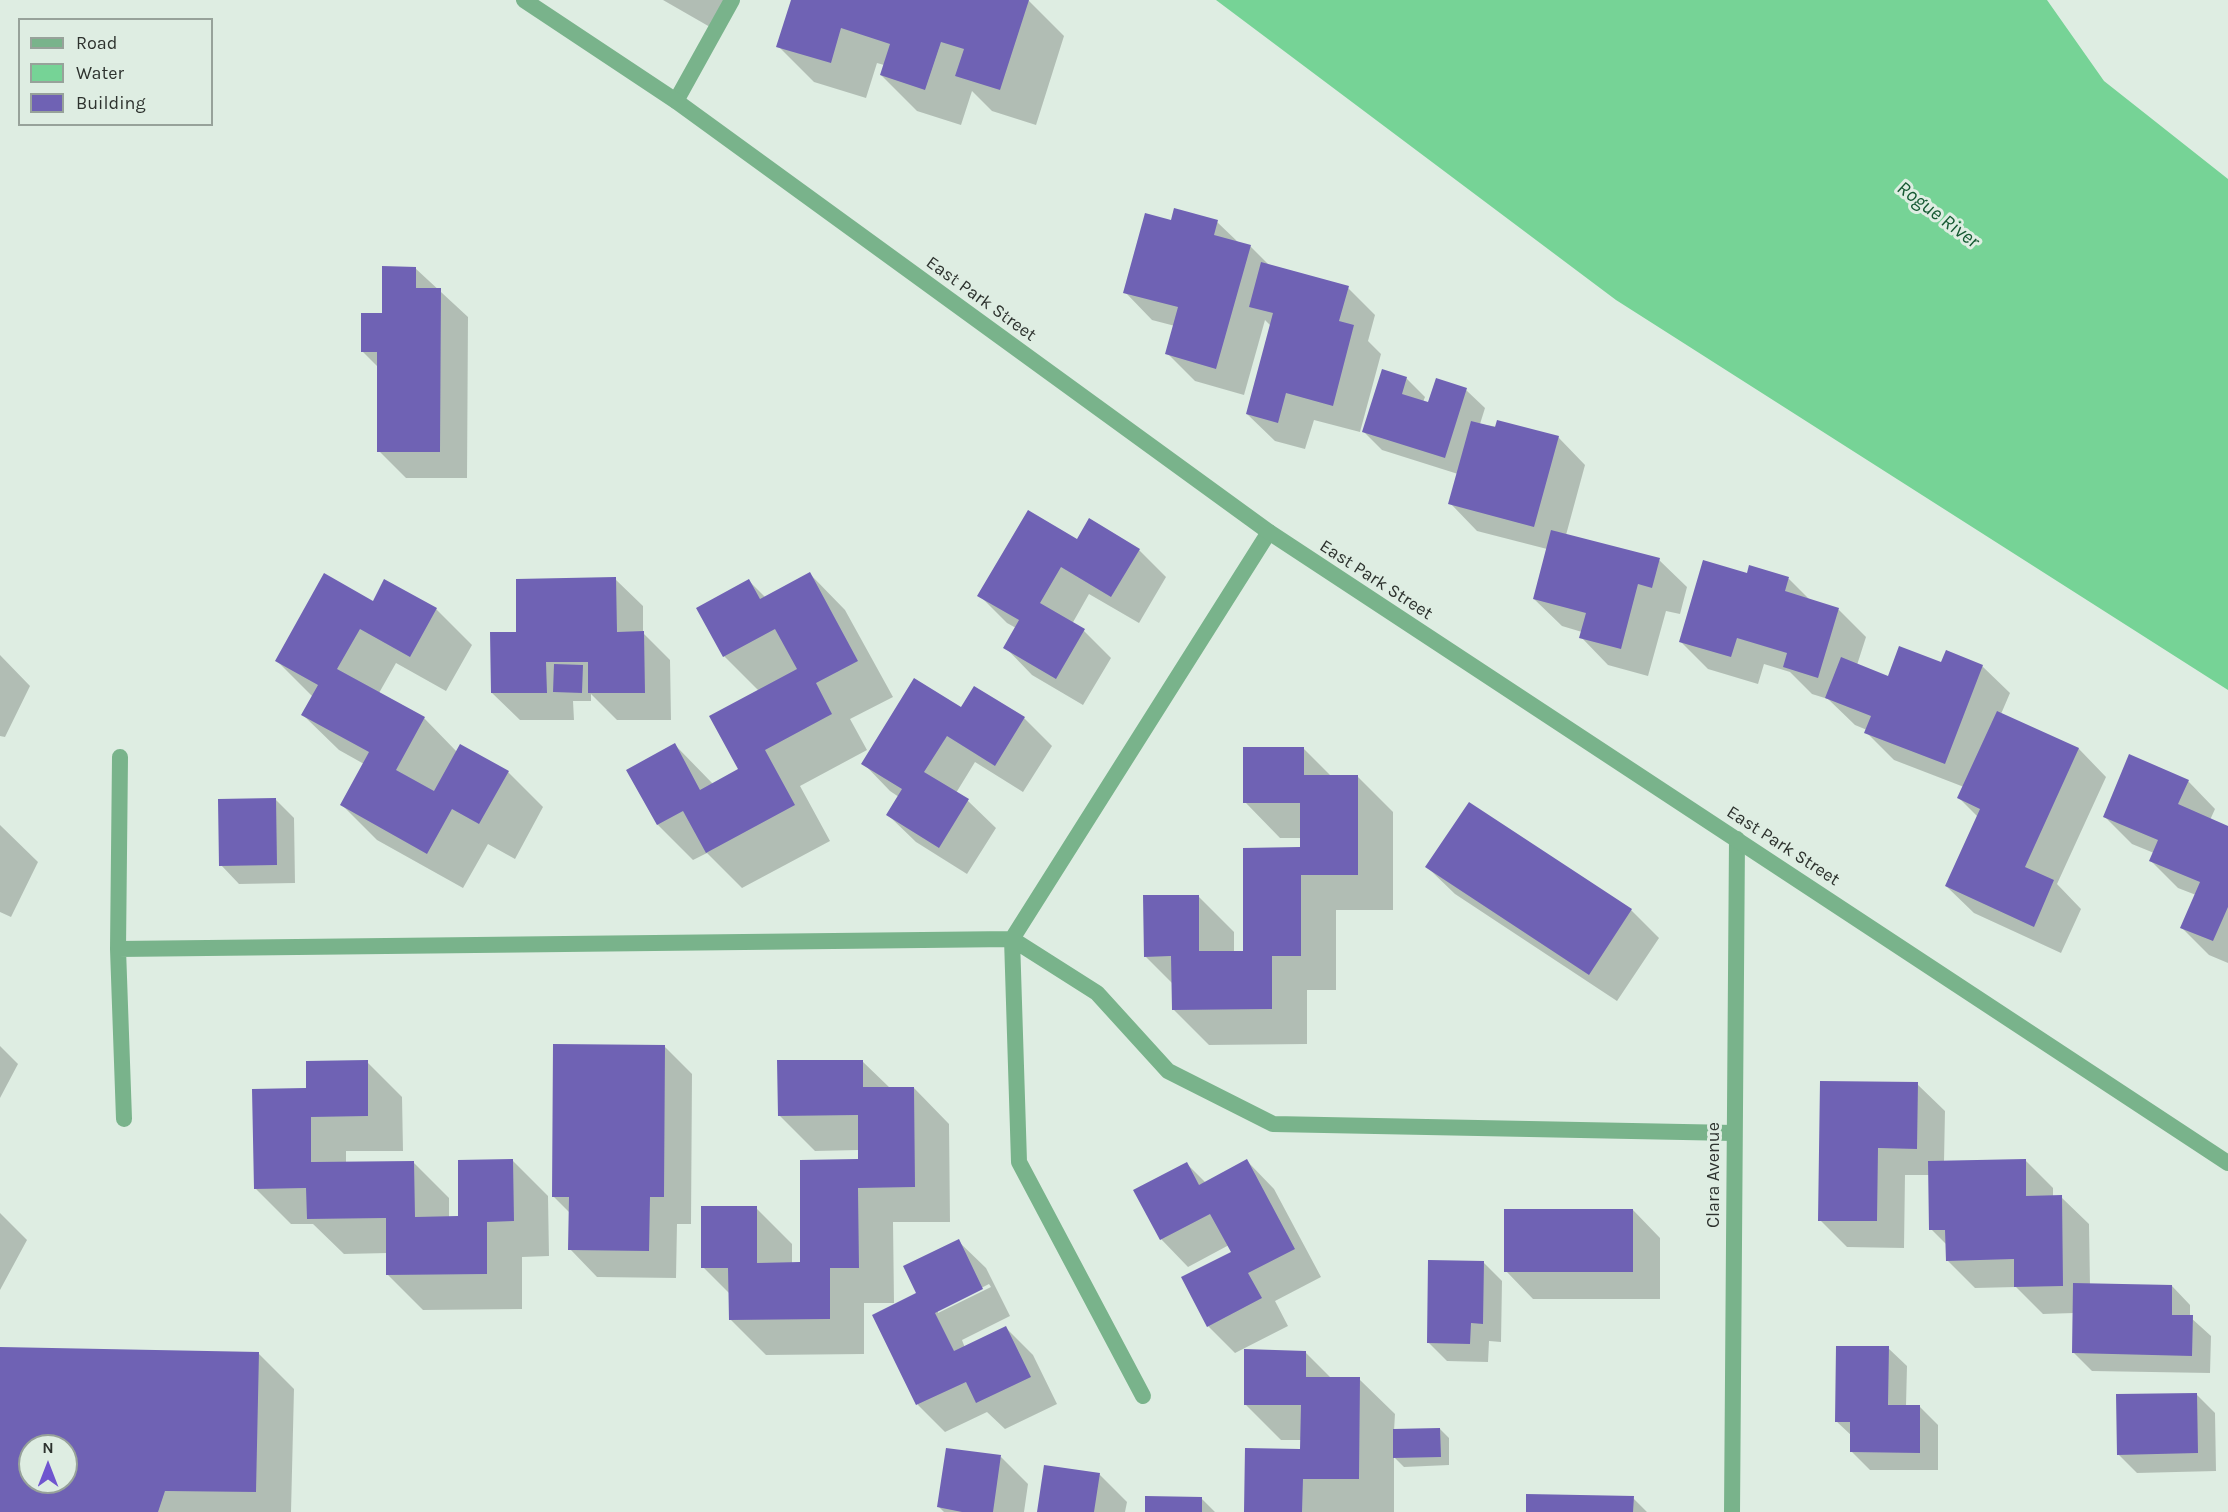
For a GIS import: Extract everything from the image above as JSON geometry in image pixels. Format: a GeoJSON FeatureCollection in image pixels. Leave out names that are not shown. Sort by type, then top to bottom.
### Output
{"type":"FeatureCollection","features":[{"type":"Feature","properties":{"kind":"street","name":"East Park Street"},"geometry":{"type":"LineString","coordinates":[[524,0],[676,101],[1269,532],[2228,1163]]}},
{"type":"Feature","properties":{"kind":"street"},"geometry":{"type":"LineString","coordinates":[[676,101],[732,0]]}},
{"type":"Feature","properties":{"kind":"street"},"geometry":{"type":"LineString","coordinates":[[1143,1396],[1019,1161],[1012,939],[1269,532]]}},
{"type":"Feature","properties":{"kind":"street"},"geometry":{"type":"LineString","coordinates":[[120,757],[118,949],[124,1119]]}},
{"type":"Feature","properties":{"kind":"street","name":"Clara Avenue"},"geometry":{"type":"LineString","coordinates":[[1732,1512],[1737,839]]}},
{"type":"Feature","properties":{"kind":"street"},"geometry":{"type":"LineString","coordinates":[[118,949],[1012,939],[1097,993],[1167,1071],[1273,1124],[1734,1133]]}},
{"type":"Feature","properties":{"kind":"water","name":"Rogue River"},"geometry":{"type":"Polygon","coordinates":[[[1216,0],[2047,0],[2104,81],[2228,179],[2228,690],[1616,300],[1216,0]]]}},
{"type":"Feature","properties":{"kind":"building"},"geometry":{"type":"Polygon","coordinates":[[[791,0],[1029,0],[1000,90],[955,76],[964,49],[941,42],[925,90],[880,75],[890,44],[841,28],[831,63],[776,47],[791,0]]]}},
{"type":"Feature","properties":{"kind":"building"},"geometry":{"type":"Polygon","coordinates":[[[1174,208],[1218,220],[1214,235],[1251,245],[1216,369],[1165,354],[1178,307],[1123,293],[1145,213],[1171,220],[1174,208]]]}},
{"type":"Feature","properties":{"kind":"building"},"geometry":{"type":"Polygon","coordinates":[[[1261,262],[1349,286],[1339,321],[1354,325],[1333,406],[1286,393],[1278,423],[1246,414],[1273,313],[1249,307],[1261,262]]]}},
{"type":"Feature","properties":{"kind":"building"},"geometry":{"type":"Polygon","coordinates":[[[382,266],[416,267],[416,288],[441,288],[440,452],[377,452],[377,352],[361,352],[361,313],[382,313],[382,266]]]}},
{"type":"Feature","properties":{"kind":"building"},"geometry":{"type":"Polygon","coordinates":[[[1382,369],[1407,377],[1402,394],[1428,402],[1436,378],[1467,388],[1445,458],[1362,432],[1382,369]]]}},
{"type":"Feature","properties":{"kind":"building"},"geometry":{"type":"Polygon","coordinates":[[[1497,420],[1559,436],[1534,527],[1448,504],[1471,421],[1495,427],[1497,420]]]}},
{"type":"Feature","properties":{"kind":"building"},"geometry":{"type":"Polygon","coordinates":[[[1028,510],[1077,539],[1089,518],[1140,549],[1111,597],[1061,567],[1040,603],[1085,629],[1056,679],[1003,648],[1019,620],[977,596],[1028,510]]]}},
{"type":"Feature","properties":{"kind":"building"},"geometry":{"type":"Polygon","coordinates":[[[1551,530],[1660,558],[1652,588],[1638,584],[1621,649],[1579,638],[1586,613],[1533,599],[1551,530]]]}},
{"type":"Feature","properties":{"kind":"building"},"geometry":{"type":"Polygon","coordinates":[[[1703,560],[1747,573],[1749,565],[1789,577],[1785,591],[1839,608],[1818,678],[1783,667],[1787,653],[1737,638],[1731,657],[1679,642],[1703,560]]]}},
{"type":"Feature","properties":{"kind":"building"},"geometry":{"type":"Polygon","coordinates":[[[810,572],[858,661],[816,683],[832,714],[765,750],[795,805],[706,853],[683,811],[657,825],[626,770],[675,743],[700,790],[738,769],[709,716],[797,669],[775,629],[723,657],[696,608],[749,579],[760,599],[810,572]]]}},
{"type":"Feature","properties":{"kind":"building"},"geometry":{"type":"Polygon","coordinates":[[[324,573],[373,601],[384,579],[437,608],[410,657],[360,629],[337,669],[425,717],[396,770],[434,791],[460,744],[509,771],[479,824],[452,809],[427,854],[340,805],[369,752],[301,715],[318,685],[275,661],[324,573]]]}},
{"type":"Feature","properties":{"kind":"building"},"geometry":{"type":"Polygon","coordinates":[[[616,577],[617,632],[644,631],[645,693],[588,693],[588,662],[546,662],[547,693],[491,693],[490,632],[516,632],[516,579],[616,577]]]}},
{"type":"Feature","properties":{"kind":"building"},"geometry":{"type":"Polygon","coordinates":[[[1899,646],[1941,662],[1946,650],[1983,665],[1945,764],[1864,733],[1871,716],[1825,698],[1841,657],[1888,676],[1899,646]]]}},
{"type":"Feature","properties":{"kind":"building"},"geometry":{"type":"Polygon","coordinates":[[[554,664],[583,665],[582,693],[553,692],[554,664]]]}},
{"type":"Feature","properties":{"kind":"building"},"geometry":{"type":"Polygon","coordinates":[[[914,678],[961,707],[974,686],[1025,717],[995,766],[947,736],[924,772],[969,799],[939,848],[886,815],[902,789],[861,764],[914,678]]]}},
{"type":"Feature","properties":{"kind":"building"},"geometry":{"type":"Polygon","coordinates":[[[1997,711],[2079,748],[2025,867],[2054,880],[2034,927],[1945,886],[1980,809],[1957,798],[1997,711]]]}},
{"type":"Feature","properties":{"kind":"building"},"geometry":{"type":"Polygon","coordinates":[[[1243,747],[1304,747],[1304,775],[1358,775],[1358,875],[1301,875],[1301,956],[1272,956],[1272,1009],[1172,1010],[1171,956],[1144,957],[1143,895],[1199,895],[1199,951],[1243,951],[1243,848],[1300,847],[1300,803],[1243,803],[1243,747]]]}},
{"type":"Feature","properties":{"kind":"building"},"geometry":{"type":"Polygon","coordinates":[[[2129,754],[2189,780],[2178,804],[2228,826],[2228,907],[2213,941],[2180,928],[2200,882],[2149,861],[2158,840],[2103,817],[2129,754]]]}},
{"type":"Feature","properties":{"kind":"building"},"geometry":{"type":"Polygon","coordinates":[[[276,798],[277,865],[219,866],[218,799],[276,798]]]}},
{"type":"Feature","properties":{"kind":"building"},"geometry":{"type":"Polygon","coordinates":[[[1469,802],[1632,909],[1589,975],[1425,867],[1469,802]]]}},
{"type":"Feature","properties":{"kind":"building"},"geometry":{"type":"Polygon","coordinates":[[[553,1044],[665,1045],[664,1197],[650,1197],[649,1251],[568,1250],[569,1197],[552,1197],[553,1044]]]}},
{"type":"Feature","properties":{"kind":"building"},"geometry":{"type":"Polygon","coordinates":[[[368,1060],[368,1116],[311,1117],[311,1162],[414,1161],[415,1217],[458,1216],[458,1160],[513,1159],[514,1221],[487,1222],[487,1274],[386,1275],[386,1218],[307,1219],[306,1188],[254,1189],[252,1089],[306,1088],[306,1061],[368,1060]]]}},
{"type":"Feature","properties":{"kind":"building"},"geometry":{"type":"Polygon","coordinates":[[[777,1060],[863,1060],[863,1087],[914,1087],[915,1187],[858,1188],[859,1268],[830,1268],[830,1319],[729,1320],[728,1268],[701,1268],[701,1206],[757,1206],[757,1263],[800,1262],[800,1160],[858,1159],[858,1115],[778,1116],[777,1060]]]}},
{"type":"Feature","properties":{"kind":"building"},"geometry":{"type":"Polygon","coordinates":[[[1820,1081],[1918,1082],[1917,1149],[1878,1148],[1877,1221],[1818,1221],[1820,1081]]]}},
{"type":"Feature","properties":{"kind":"building"},"geometry":{"type":"Polygon","coordinates":[[[1247,1159],[1295,1249],[1248,1273],[1262,1298],[1207,1327],[1181,1277],[1231,1252],[1210,1214],[1160,1240],[1133,1190],[1187,1162],[1199,1185],[1247,1159]]]}},
{"type":"Feature","properties":{"kind":"building"},"geometry":{"type":"Polygon","coordinates":[[[2026,1159],[2026,1196],[2062,1195],[2063,1286],[2014,1287],[2014,1259],[1946,1261],[1945,1230],[1929,1230],[1928,1161],[2026,1159]]]}},
{"type":"Feature","properties":{"kind":"building"},"geometry":{"type":"Polygon","coordinates":[[[1504,1209],[1633,1209],[1633,1272],[1504,1272],[1504,1209]]]}},
{"type":"Feature","properties":{"kind":"building"},"geometry":{"type":"Polygon","coordinates":[[[959,1239],[983,1289],[935,1313],[954,1351],[1006,1326],[1031,1377],[976,1403],[966,1382],[916,1405],[872,1315],[916,1293],[903,1266],[959,1239]]]}},
{"type":"Feature","properties":{"kind":"building"},"geometry":{"type":"Polygon","coordinates":[[[1428,1260],[1484,1261],[1483,1324],[1471,1323],[1470,1344],[1427,1343],[1428,1260]]]}},
{"type":"Feature","properties":{"kind":"building"},"geometry":{"type":"Polygon","coordinates":[[[2073,1283],[2172,1285],[2172,1315],[2193,1315],[2192,1356],[2072,1353],[2073,1283]]]}},
{"type":"Feature","properties":{"kind":"building"},"geometry":{"type":"Polygon","coordinates":[[[1836,1346],[1889,1346],[1888,1405],[1920,1405],[1920,1453],[1850,1452],[1850,1422],[1835,1422],[1836,1346]]]}},
{"type":"Feature","properties":{"kind":"building"},"geometry":{"type":"Polygon","coordinates":[[[0,1347],[259,1352],[256,1492],[165,1491],[158,1512],[0,1512],[0,1347]]]}},
{"type":"Feature","properties":{"kind":"building"},"geometry":{"type":"Polygon","coordinates":[[[1244,1349],[1306,1351],[1306,1377],[1360,1377],[1359,1479],[1303,1479],[1302,1512],[1244,1512],[1245,1448],[1300,1449],[1301,1405],[1244,1405],[1244,1349]]]}},
{"type":"Feature","properties":{"kind":"building"},"geometry":{"type":"Polygon","coordinates":[[[2197,1393],[2198,1453],[2117,1455],[2116,1394],[2197,1393]]]}},
{"type":"Feature","properties":{"kind":"building"},"geometry":{"type":"Polygon","coordinates":[[[1440,1428],[1441,1457],[1393,1458],[1393,1429],[1440,1428]]]}},
{"type":"Feature","properties":{"kind":"building"},"geometry":{"type":"Polygon","coordinates":[[[946,1448],[1001,1455],[993,1512],[962,1512],[937,1507],[946,1448]]]}},
{"type":"Feature","properties":{"kind":"building"},"geometry":{"type":"Polygon","coordinates":[[[1044,1465],[1100,1473],[1094,1512],[1037,1512],[1044,1465]]]}},
{"type":"Feature","properties":{"kind":"building"},"geometry":{"type":"Polygon","coordinates":[[[1526,1494],[1634,1496],[1633,1512],[1526,1512],[1526,1494]]]}},
{"type":"Feature","properties":{"kind":"building"},"geometry":{"type":"Polygon","coordinates":[[[1145,1496],[1202,1497],[1202,1512],[1145,1512],[1145,1496]]]}}]}
